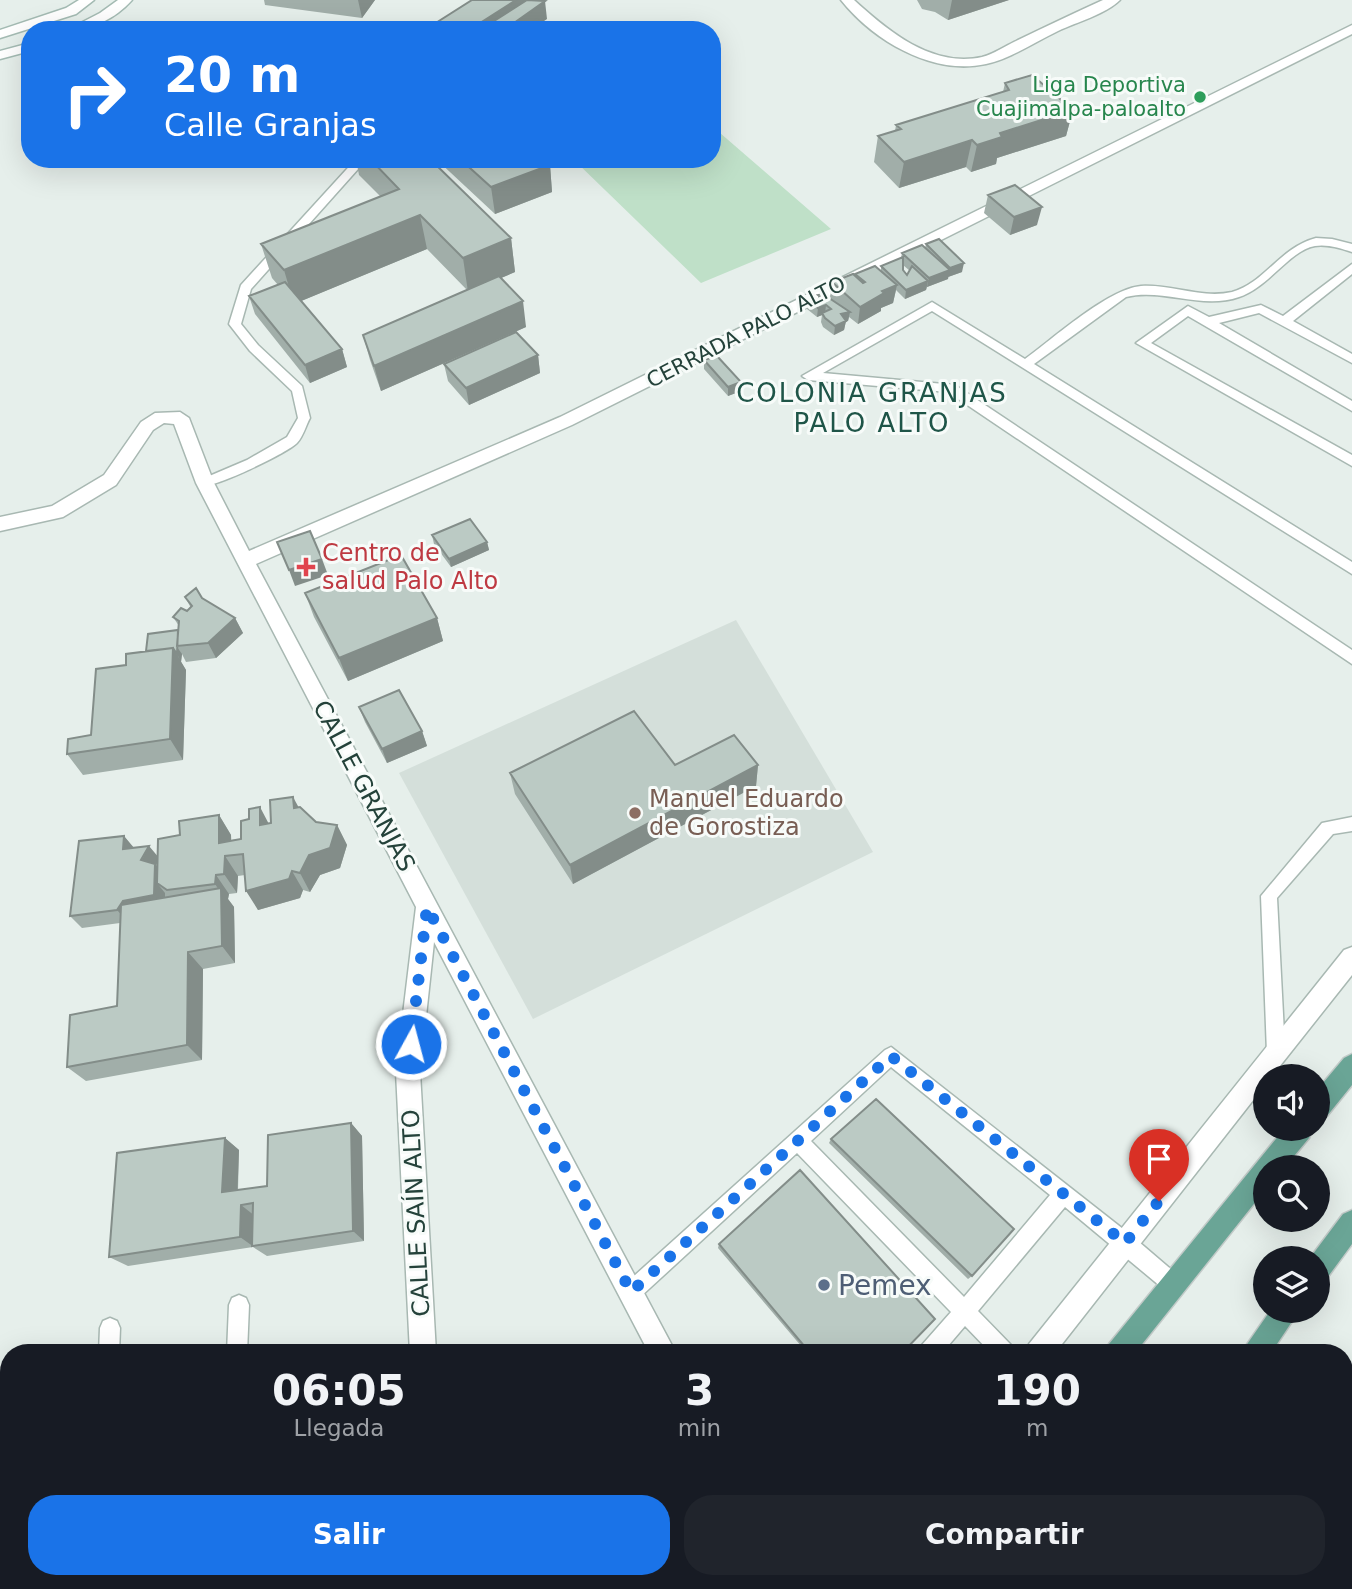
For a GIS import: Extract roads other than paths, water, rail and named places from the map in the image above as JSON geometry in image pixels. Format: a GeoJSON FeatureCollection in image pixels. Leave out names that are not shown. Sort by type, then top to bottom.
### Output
{"type":"FeatureCollection","features":[{"type":"Feature","properties":{"kind":"main road"},"geometry":{"type":"LineString","coordinates":[[1330,1093],[1352,1066]]}},
{"type":"Feature","properties":{"kind":"main road"},"geometry":{"type":"LineString","coordinates":[[1279,1155],[1290,1141]]}},
{"type":"Feature","properties":{"kind":"main road"},"geometry":{"type":"LineString","coordinates":[[1125,1344],[1253,1186]]}},
{"type":"Feature","properties":{"kind":"main road"},"geometry":{"type":"LineString","coordinates":[[1330,1253],[1352,1223]]}},
{"type":"Feature","properties":{"kind":"main road"},"geometry":{"type":"LineString","coordinates":[[1261,1344],[1277,1323]]}},
{"type":"Feature","properties":{"kind":"street"},"geometry":{"type":"LineString","coordinates":[[40,21],[71,11],[88,0]]}},
{"type":"Feature","properties":{"kind":"street"},"geometry":{"type":"LineString","coordinates":[[94,21],[126,0]]}},
{"type":"Feature","properties":{"kind":"street"},"geometry":{"type":"LineString","coordinates":[[846,0],[871,23],[907,48],[927,58],[954,62],[983,61],[1114,0]]}},
{"type":"Feature","properties":{"kind":"street"},"geometry":{"type":"LineString","coordinates":[[0,34],[21,27]]}},
{"type":"Feature","properties":{"kind":"street","name":"CERRADA PALO ALTO"},"geometry":{"type":"LineString","coordinates":[[245,561],[566,421],[1352,29]]}},
{"type":"Feature","properties":{"kind":"street"},"geometry":{"type":"LineString","coordinates":[[0,55],[21,49]]}},
{"type":"Feature","properties":{"kind":"street","name":"CALLE GRANJAS"},"geometry":{"type":"LineString","coordinates":[[0,524],[57,512],[110,480],[147,426],[161,417],[180,418],[205,483],[245,561],[658,1344]]}},
{"type":"Feature","properties":{"kind":"street","name":"CALLE SAÍN ALTO"},"geometry":{"type":"LineString","coordinates":[[423,1344],[408,1072],[427,907]]}},
{"type":"Feature","properties":{"kind":"street"},"geometry":{"type":"LineString","coordinates":[[1045,1344],[1352,957]]}},
{"type":"Feature","properties":{"kind":"lane"},"geometry":{"type":"LineString","coordinates":[[205,483],[251,463],[292,440],[304,418],[298,389],[254,348],[234,324],[245,288],[354,168]]}},
{"type":"Feature","properties":{"kind":"lane"},"geometry":{"type":"LineString","coordinates":[[1025,365],[1122,294],[1142,290],[1229,296],[1245,291],[1302,246],[1314,240],[1331,241],[1352,248]]}},
{"type":"Feature","properties":{"kind":"lane"},"geometry":{"type":"LineString","coordinates":[[1284,322],[1352,268]]}},
{"type":"Feature","properties":{"kind":"lane"},"geometry":{"type":"LineString","coordinates":[[1352,569],[932,306],[808,376],[951,388],[1352,658]]}},
{"type":"Feature","properties":{"kind":"lane"},"geometry":{"type":"LineString","coordinates":[[1209,321],[1261,309],[1352,359]]}},
{"type":"Feature","properties":{"kind":"lane"},"geometry":{"type":"LineString","coordinates":[[1352,407],[1188,310],[1142,343],[1352,461]]}},
{"type":"Feature","properties":{"kind":"lane"},"geometry":{"type":"LineString","coordinates":[[1276,1053],[1269,895],[1328,828],[1352,824]]}},
{"type":"Feature","properties":{"kind":"lane"},"geometry":{"type":"LineString","coordinates":[[631,1292],[891,1056],[1173,1284]]}},
{"type":"Feature","properties":{"kind":"lane"},"geometry":{"type":"LineString","coordinates":[[798,1141],[996,1344]]}},
{"type":"Feature","properties":{"kind":"lane"},"geometry":{"type":"LineString","coordinates":[[936,1344],[1063,1194]]}},
{"type":"Feature","properties":{"kind":"lane"},"geometry":{"type":"LineString","coordinates":[[237,1344],[239,1305]]}},
{"type":"Feature","properties":{"kind":"lane"},"geometry":{"type":"LineString","coordinates":[[109,1344],[110,1328]]}},
{"type":"Feature","properties":{"kind":"place","name":"Liga Deportiva Cuajimalpa-paloalto"},"geometry":{"type":"Point","coordinates":[1200,97]}},
{"type":"Feature","properties":{"kind":"place","name":"Centro de salud Palo Alto"},"geometry":{"type":"Point","coordinates":[306,567]}},
{"type":"Feature","properties":{"kind":"place","name":"Manuel Eduardo de Gorostiza"},"geometry":{"type":"Point","coordinates":[635,813]}},
{"type":"Feature","properties":{"kind":"place","name":"Pemex"},"geometry":{"type":"Point","coordinates":[824,1285]}},
{"type":"Feature","properties":{"kind":"district","name":"COLONIA GRANJAS PALO ALTO"},"geometry":{"type":"Point","coordinates":[872,408]}}]}
